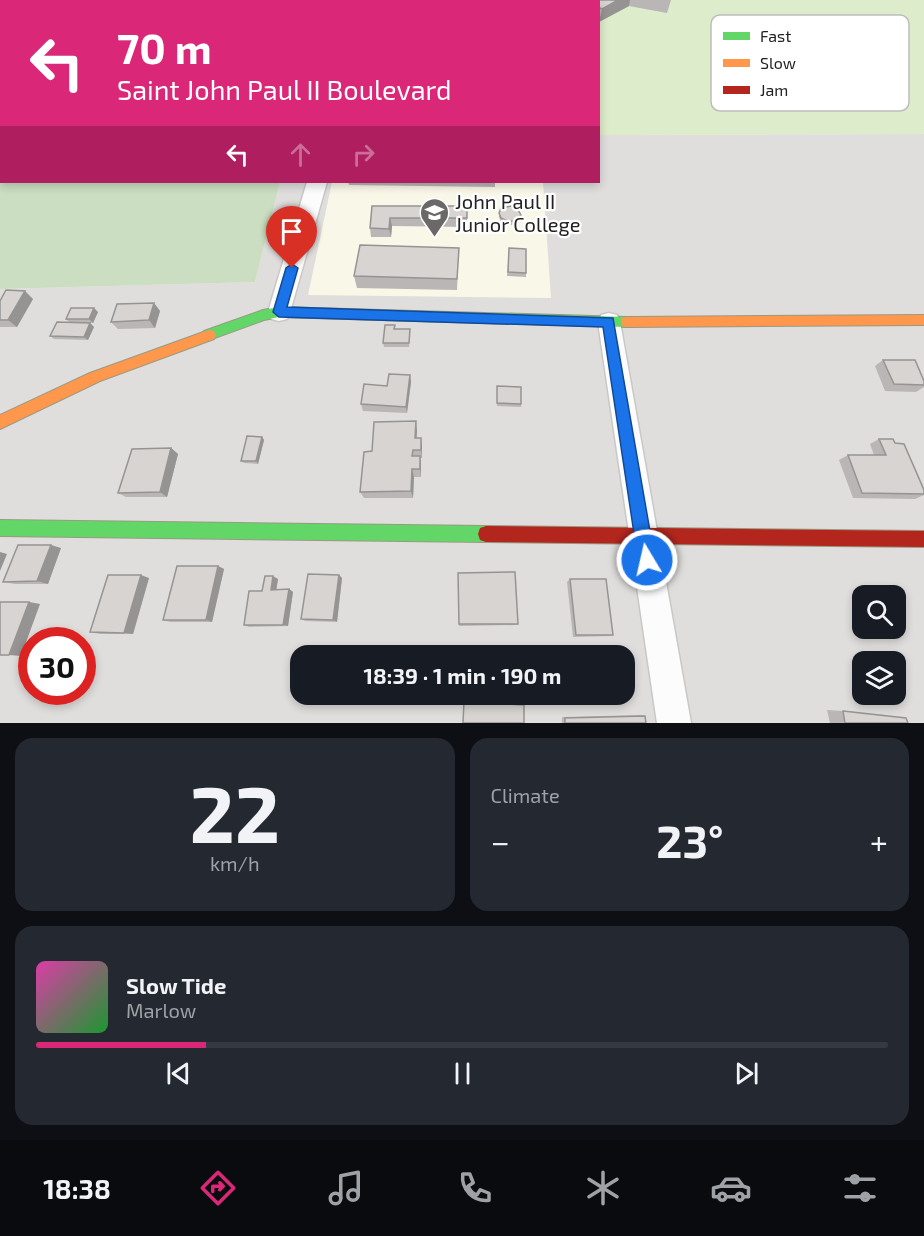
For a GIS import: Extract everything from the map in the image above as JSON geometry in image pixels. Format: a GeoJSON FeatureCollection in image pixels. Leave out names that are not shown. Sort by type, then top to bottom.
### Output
{"type":"FeatureCollection","features":[{"type":"Feature","properties":{"kind":"street"},"geometry":{"type":"LineString","coordinates":[[279,312],[317,183]]}},
{"type":"Feature","properties":{"kind":"street"},"geometry":{"type":"LineString","coordinates":[[0,422],[95,377],[263,315],[279,312],[609,322],[924,320]]}},
{"type":"Feature","properties":{"kind":"street"},"geometry":{"type":"LineString","coordinates":[[609,322],[674,723]]}},
{"type":"Feature","properties":{"kind":"street"},"geometry":{"type":"LineString","coordinates":[[0,528],[924,539]]}},
{"type":"Feature","properties":{"kind":"shaded area"},"geometry":{"type":"Polygon","coordinates":[[[924,134],[924,723],[0,723],[0,289],[255,282],[280,183],[600,183],[600,135],[924,134]]]}},
{"type":"Feature","properties":{"kind":"shaded area","name":"John Paul II Junior College"},"geometry":{"type":"Polygon","coordinates":[[[332,183],[543,183],[551,298],[308,295],[332,183]]]}},
{"type":"Feature","properties":{"kind":"green space"},"geometry":{"type":"Polygon","coordinates":[[[600,0],[924,0],[924,134],[600,135],[600,0]]]}},
{"type":"Feature","properties":{"kind":"green space"},"geometry":{"type":"Polygon","coordinates":[[[0,183],[280,183],[255,282],[0,289],[0,183]]]}},
{"type":"Feature","properties":{"kind":"building"},"geometry":{"type":"Polygon","coordinates":[[[600,0],[618,0],[602,9],[600,0]]]}},
{"type":"Feature","properties":{"kind":"building"},"geometry":{"type":"Polygon","coordinates":[[[372,206],[467,206],[467,218],[390,218],[389,229],[370,228],[372,206]]]}},
{"type":"Feature","properties":{"kind":"building"},"geometry":{"type":"Polygon","coordinates":[[[511,206],[517,208],[521,215],[515,221],[501,218],[499,213],[501,208],[511,206]]]}},
{"type":"Feature","properties":{"kind":"building"},"geometry":{"type":"Polygon","coordinates":[[[360,245],[459,248],[457,279],[354,276],[360,245]]]}},
{"type":"Feature","properties":{"kind":"building"},"geometry":{"type":"Polygon","coordinates":[[[509,248],[526,249],[526,273],[508,272],[509,248]]]}},
{"type":"Feature","properties":{"kind":"building"},"geometry":{"type":"Polygon","coordinates":[[[6,290],[25,291],[8,320],[0,320],[0,301],[6,290]]]}},
{"type":"Feature","properties":{"kind":"building"},"geometry":{"type":"Polygon","coordinates":[[[154,303],[149,320],[111,322],[117,304],[154,303]]]}},
{"type":"Feature","properties":{"kind":"building"},"geometry":{"type":"Polygon","coordinates":[[[71,308],[94,308],[89,319],[66,319],[71,308]]]}},
{"type":"Feature","properties":{"kind":"building"},"geometry":{"type":"Polygon","coordinates":[[[57,322],[90,323],[84,337],[50,336],[57,322]]]}},
{"type":"Feature","properties":{"kind":"building"},"geometry":{"type":"Polygon","coordinates":[[[385,325],[395,325],[394,329],[410,329],[409,343],[383,343],[385,325]]]}},
{"type":"Feature","properties":{"kind":"building"},"geometry":{"type":"Polygon","coordinates":[[[883,360],[915,360],[924,385],[894,384],[883,360]]]}},
{"type":"Feature","properties":{"kind":"building"},"geometry":{"type":"Polygon","coordinates":[[[389,374],[410,375],[406,407],[361,404],[364,384],[387,386],[389,374]]]}},
{"type":"Feature","properties":{"kind":"building"},"geometry":{"type":"Polygon","coordinates":[[[497,386],[521,387],[521,404],[497,403],[497,386]]]}},
{"type":"Feature","properties":{"kind":"building"},"geometry":{"type":"Polygon","coordinates":[[[416,421],[415,438],[421,438],[421,450],[413,450],[412,456],[420,456],[420,469],[412,469],[411,491],[360,492],[364,452],[372,451],[374,422],[416,421]]]}},
{"type":"Feature","properties":{"kind":"building"},"geometry":{"type":"Polygon","coordinates":[[[247,436],[262,437],[256,461],[241,461],[247,436]]]}},
{"type":"Feature","properties":{"kind":"building"},"geometry":{"type":"Polygon","coordinates":[[[879,439],[893,439],[895,443],[904,444],[924,494],[862,493],[848,455],[886,455],[879,439]]]}},
{"type":"Feature","properties":{"kind":"building"},"geometry":{"type":"Polygon","coordinates":[[[171,448],[160,492],[118,493],[132,449],[171,448]]]}},
{"type":"Feature","properties":{"kind":"building"},"geometry":{"type":"Polygon","coordinates":[[[18,545],[51,545],[37,581],[3,582],[18,545]]]}},
{"type":"Feature","properties":{"kind":"building"},"geometry":{"type":"Polygon","coordinates":[[[177,566],[218,566],[206,620],[163,620],[177,566]]]}},
{"type":"Feature","properties":{"kind":"building"},"geometry":{"type":"Polygon","coordinates":[[[515,572],[518,624],[459,624],[458,573],[515,572]]]}},
{"type":"Feature","properties":{"kind":"building"},"geometry":{"type":"Polygon","coordinates":[[[308,574],[339,575],[333,620],[301,619],[308,574]]]}},
{"type":"Feature","properties":{"kind":"building"},"geometry":{"type":"Polygon","coordinates":[[[108,575],[141,575],[124,633],[96,632],[96,627],[92,627],[108,575]]]}},
{"type":"Feature","properties":{"kind":"building"},"geometry":{"type":"Polygon","coordinates":[[[265,576],[273,576],[271,590],[289,589],[283,625],[244,625],[249,591],[262,591],[265,576]]]}},
{"type":"Feature","properties":{"kind":"building"},"geometry":{"type":"Polygon","coordinates":[[[570,579],[606,579],[613,635],[576,635],[570,579]]]}},
{"type":"Feature","properties":{"kind":"building"},"geometry":{"type":"Polygon","coordinates":[[[0,602],[29,602],[9,655],[0,655],[0,602]]]}},
{"type":"Feature","properties":{"kind":"building"},"geometry":{"type":"Polygon","coordinates":[[[464,705],[524,705],[524,723],[463,723],[464,705]]]}},
{"type":"Feature","properties":{"kind":"building"},"geometry":{"type":"Polygon","coordinates":[[[843,711],[906,718],[908,723],[845,723],[843,711]]]}},
{"type":"Feature","properties":{"kind":"building"},"geometry":{"type":"Polygon","coordinates":[[[645,716],[646,723],[565,723],[565,718],[645,716]]]}},
{"type":"Feature","properties":{"kind":"traffic: fast"},"geometry":{"type":"LineString","coordinates":[[209,335],[263,315],[279,312],[627,322]]}},
{"type":"Feature","properties":{"kind":"traffic: fast"},"geometry":{"type":"LineString","coordinates":[[0,528],[486,534]]}},
{"type":"Feature","properties":{"kind":"traffic: slow"},"geometry":{"type":"LineString","coordinates":[[627,322],[924,320]]}},
{"type":"Feature","properties":{"kind":"traffic: slow"},"geometry":{"type":"LineString","coordinates":[[0,422],[95,377],[209,335]]}},
{"type":"Feature","properties":{"kind":"traffic: jam"},"geometry":{"type":"LineString","coordinates":[[486,534],[924,539]]}},
{"type":"Feature","properties":{"kind":"place","name":"John Paul II Junior College"},"geometry":{"type":"Point","coordinates":[434,238]}},
{"type":"Feature","properties":{"kind":"route"},"geometry":{"type":"LineString","coordinates":[[292,268],[279,312],[609,322],[647,560]]}}]}
